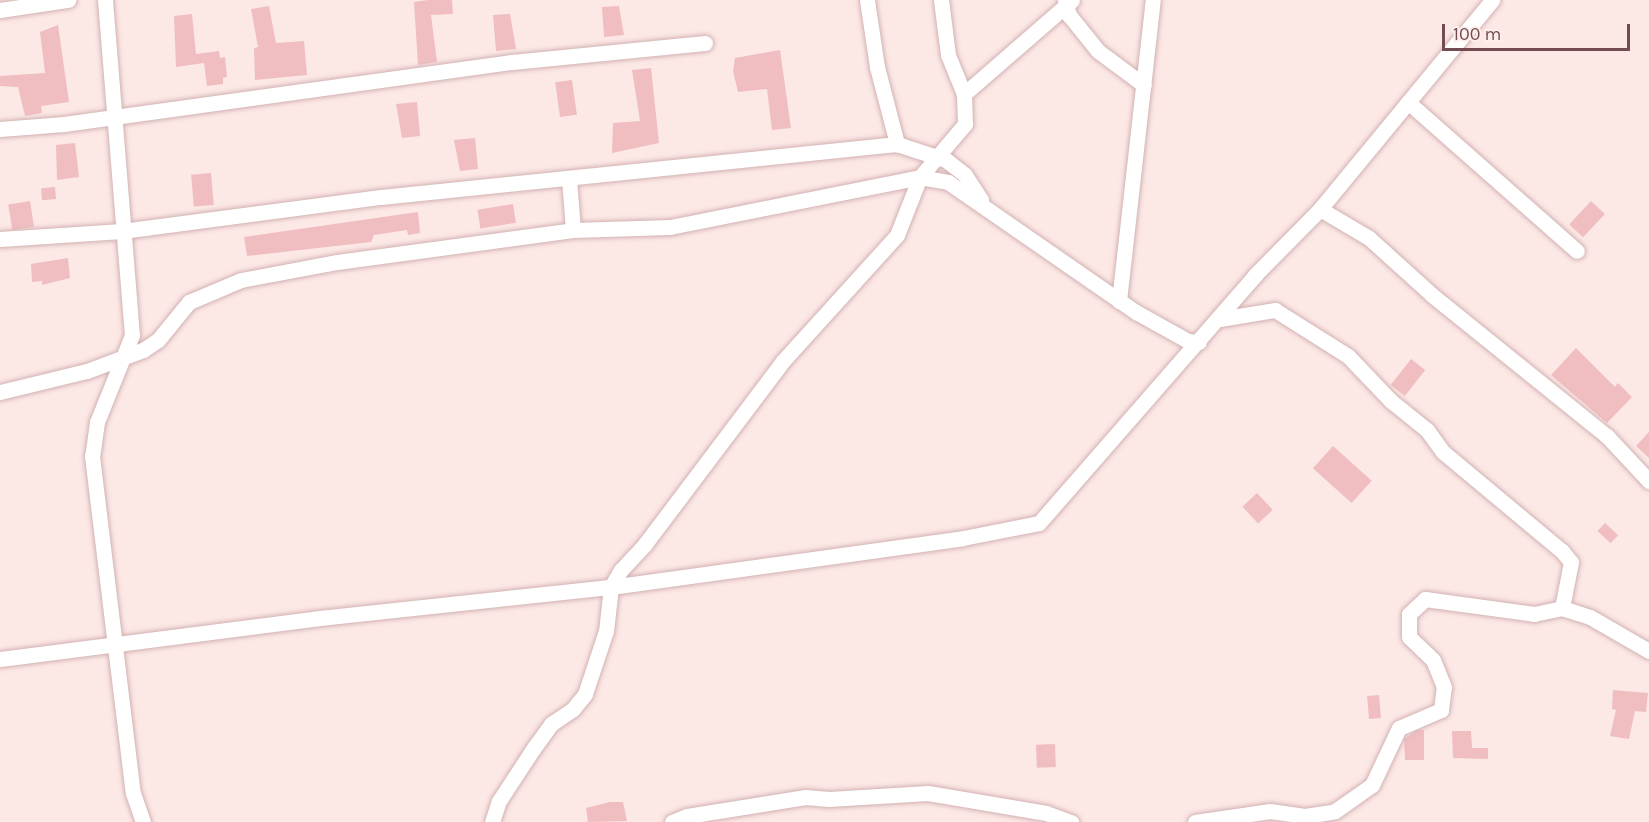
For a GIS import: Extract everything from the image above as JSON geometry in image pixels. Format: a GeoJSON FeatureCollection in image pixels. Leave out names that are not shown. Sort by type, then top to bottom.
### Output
{"type":"FeatureCollection","features":[{"type":"Feature","properties":{"kind":"street"},"geometry":{"type":"LineString","coordinates":[[0,10],[68,0]]}},
{"type":"Feature","properties":{"kind":"street"},"geometry":{"type":"LineString","coordinates":[[105,0],[132,335],[97,422],[92,456],[133,793],[143,822]]}},
{"type":"Feature","properties":{"kind":"street"},"geometry":{"type":"LineString","coordinates":[[867,0],[877,66],[897,144]]}},
{"type":"Feature","properties":{"kind":"street"},"geometry":{"type":"LineString","coordinates":[[492,822],[499,801],[551,724],[573,709],[585,694],[606,631],[610,587],[782,362],[897,235],[920,177],[965,124],[964,94],[948,56],[941,0]]}},
{"type":"Feature","properties":{"kind":"street"},"geometry":{"type":"LineString","coordinates":[[1119,301],[1153,0]]}},
{"type":"Feature","properties":{"kind":"street"},"geometry":{"type":"LineString","coordinates":[[0,659],[610,587],[963,538],[1039,523],[1220,319],[1255,275],[1320,209],[1492,0]]}},
{"type":"Feature","properties":{"kind":"street"},"geometry":{"type":"LineString","coordinates":[[964,94],[1068,2]]}},
{"type":"Feature","properties":{"kind":"street"},"geometry":{"type":"LineString","coordinates":[[1068,2],[1069,15],[1098,51],[1144,85]]}},
{"type":"Feature","properties":{"kind":"street"},"geometry":{"type":"LineString","coordinates":[[0,129],[114,116],[512,62],[705,43]]}},
{"type":"Feature","properties":{"kind":"street"},"geometry":{"type":"LineString","coordinates":[[1408,102],[1577,251]]}},
{"type":"Feature","properties":{"kind":"street"},"geometry":{"type":"LineString","coordinates":[[0,239],[122,231],[381,197],[569,179],[718,159],[897,144],[939,156],[965,175],[984,204]]}},
{"type":"Feature","properties":{"kind":"street"},"geometry":{"type":"LineString","coordinates":[[0,392],[87,371],[122,358],[158,340],[189,302],[241,280],[337,262],[573,230],[670,228],[920,177],[948,182],[984,204],[1015,231],[1119,301],[1188,341],[1199,342]]}},
{"type":"Feature","properties":{"kind":"street"},"geometry":{"type":"LineString","coordinates":[[569,179],[573,230]]}},
{"type":"Feature","properties":{"kind":"street"},"geometry":{"type":"LineString","coordinates":[[1320,209],[1369,238],[1432,296],[1607,436],[1649,482]]}},
{"type":"Feature","properties":{"kind":"street"},"geometry":{"type":"LineString","coordinates":[[1220,319],[1275,310],[1348,356],[1391,401],[1427,430],[1443,452],[1562,551],[1571,562],[1562,608]]}},
{"type":"Feature","properties":{"kind":"street"},"geometry":{"type":"LineString","coordinates":[[1195,822],[1270,811],[1305,816],[1335,811],[1372,785],[1399,728],[1441,710],[1444,687],[1433,660],[1409,637],[1409,614],[1425,599],[1534,614],[1562,608],[1590,617],[1649,651]]}},
{"type":"Feature","properties":{"kind":"street"},"geometry":{"type":"LineString","coordinates":[[672,822],[687,816],[805,797],[830,799],[928,793],[1046,813],[1071,822]]}},
{"type":"Feature","properties":{"kind":"building"},"geometry":{"type":"Polygon","coordinates":[[[452,0],[453,14],[431,15],[437,62],[418,65],[414,2],[452,0]]]}},
{"type":"Feature","properties":{"kind":"building"},"geometry":{"type":"Polygon","coordinates":[[[269,6],[276,43],[304,41],[307,75],[255,80],[254,48],[258,47],[251,9],[269,6]]]}},
{"type":"Feature","properties":{"kind":"building"},"geometry":{"type":"Polygon","coordinates":[[[619,6],[624,35],[604,37],[602,7],[619,6]]]}},
{"type":"Feature","properties":{"kind":"building"},"geometry":{"type":"Polygon","coordinates":[[[192,14],[196,54],[219,51],[220,58],[225,57],[227,77],[223,78],[223,84],[207,86],[204,63],[176,67],[174,16],[192,14]]]}},
{"type":"Feature","properties":{"kind":"building"},"geometry":{"type":"Polygon","coordinates":[[[510,14],[516,49],[496,51],[493,15],[510,14]]]}},
{"type":"Feature","properties":{"kind":"building"},"geometry":{"type":"Polygon","coordinates":[[[58,25],[69,102],[41,106],[42,113],[25,116],[18,87],[0,86],[0,76],[45,73],[40,32],[58,25]]]}},
{"type":"Feature","properties":{"kind":"building"},"geometry":{"type":"Polygon","coordinates":[[[780,50],[791,128],[772,130],[767,89],[738,92],[733,71],[735,58],[780,50]]]}},
{"type":"Feature","properties":{"kind":"building"},"geometry":{"type":"Polygon","coordinates":[[[651,68],[659,143],[612,153],[613,123],[640,121],[632,70],[651,68]]]}},
{"type":"Feature","properties":{"kind":"building"},"geometry":{"type":"Polygon","coordinates":[[[572,80],[577,115],[560,117],[555,82],[572,80]]]}},
{"type":"Feature","properties":{"kind":"building"},"geometry":{"type":"Polygon","coordinates":[[[417,102],[420,136],[402,138],[396,104],[417,102]]]}},
{"type":"Feature","properties":{"kind":"building"},"geometry":{"type":"Polygon","coordinates":[[[475,138],[478,169],[460,171],[454,140],[475,138]]]}},
{"type":"Feature","properties":{"kind":"building"},"geometry":{"type":"Polygon","coordinates":[[[75,143],[79,177],[57,180],[56,145],[75,143]]]}},
{"type":"Feature","properties":{"kind":"building"},"geometry":{"type":"Polygon","coordinates":[[[211,173],[214,205],[194,207],[191,175],[211,173]]]}},
{"type":"Feature","properties":{"kind":"building"},"geometry":{"type":"Polygon","coordinates":[[[55,187],[56,199],[42,200],[41,188],[55,187]]]}},
{"type":"Feature","properties":{"kind":"building"},"geometry":{"type":"Polygon","coordinates":[[[30,201],[34,227],[12,230],[8,204],[30,201]]]}},
{"type":"Feature","properties":{"kind":"building"},"geometry":{"type":"Polygon","coordinates":[[[1591,201],[1605,214],[1583,237],[1569,224],[1591,201]]]}},
{"type":"Feature","properties":{"kind":"building"},"geometry":{"type":"Polygon","coordinates":[[[513,204],[516,223],[480,228],[477,210],[513,204]]]}},
{"type":"Feature","properties":{"kind":"building"},"geometry":{"type":"Polygon","coordinates":[[[418,212],[420,233],[408,235],[407,230],[374,235],[371,242],[247,256],[244,237],[418,212]]]}},
{"type":"Feature","properties":{"kind":"building"},"geometry":{"type":"Polygon","coordinates":[[[68,258],[70,278],[42,285],[42,281],[32,282],[31,264],[68,258]]]}},
{"type":"Feature","properties":{"kind":"building"},"geometry":{"type":"Polygon","coordinates":[[[1576,348],[1615,387],[1618,383],[1632,397],[1607,423],[1551,375],[1576,348]]]}},
{"type":"Feature","properties":{"kind":"building"},"geometry":{"type":"Polygon","coordinates":[[[1411,359],[1425,370],[1405,396],[1391,385],[1411,359]]]}},
{"type":"Feature","properties":{"kind":"building"},"geometry":{"type":"Polygon","coordinates":[[[1649,432],[1649,458],[1636,446],[1649,432]]]}},
{"type":"Feature","properties":{"kind":"building"},"geometry":{"type":"Polygon","coordinates":[[[1333,446],[1372,481],[1352,503],[1313,468],[1333,446]]]}},
{"type":"Feature","properties":{"kind":"building"},"geometry":{"type":"Polygon","coordinates":[[[1257,493],[1273,510],[1258,523],[1242,507],[1257,493]]]}},
{"type":"Feature","properties":{"kind":"building"},"geometry":{"type":"Polygon","coordinates":[[[1605,523],[1618,535],[1611,543],[1597,531],[1605,523]]]}},
{"type":"Feature","properties":{"kind":"building"},"geometry":{"type":"Polygon","coordinates":[[[1613,690],[1648,693],[1646,712],[1635,711],[1629,739],[1610,736],[1616,710],[1612,709],[1613,690]]]}},
{"type":"Feature","properties":{"kind":"building"},"geometry":{"type":"Polygon","coordinates":[[[1379,695],[1381,718],[1369,719],[1367,696],[1379,695]]]}},
{"type":"Feature","properties":{"kind":"building"},"geometry":{"type":"Polygon","coordinates":[[[1418,730],[1424,730],[1424,760],[1405,760],[1404,739],[1418,730]]]}},
{"type":"Feature","properties":{"kind":"building"},"geometry":{"type":"Polygon","coordinates":[[[1452,731],[1471,731],[1472,748],[1488,748],[1488,759],[1453,758],[1452,731]]]}},
{"type":"Feature","properties":{"kind":"building"},"geometry":{"type":"Polygon","coordinates":[[[1055,744],[1056,767],[1037,768],[1036,745],[1055,744]]]}},
{"type":"Feature","properties":{"kind":"building"},"geometry":{"type":"Polygon","coordinates":[[[610,802],[623,802],[627,821],[588,822],[586,808],[610,802]]]}}]}
